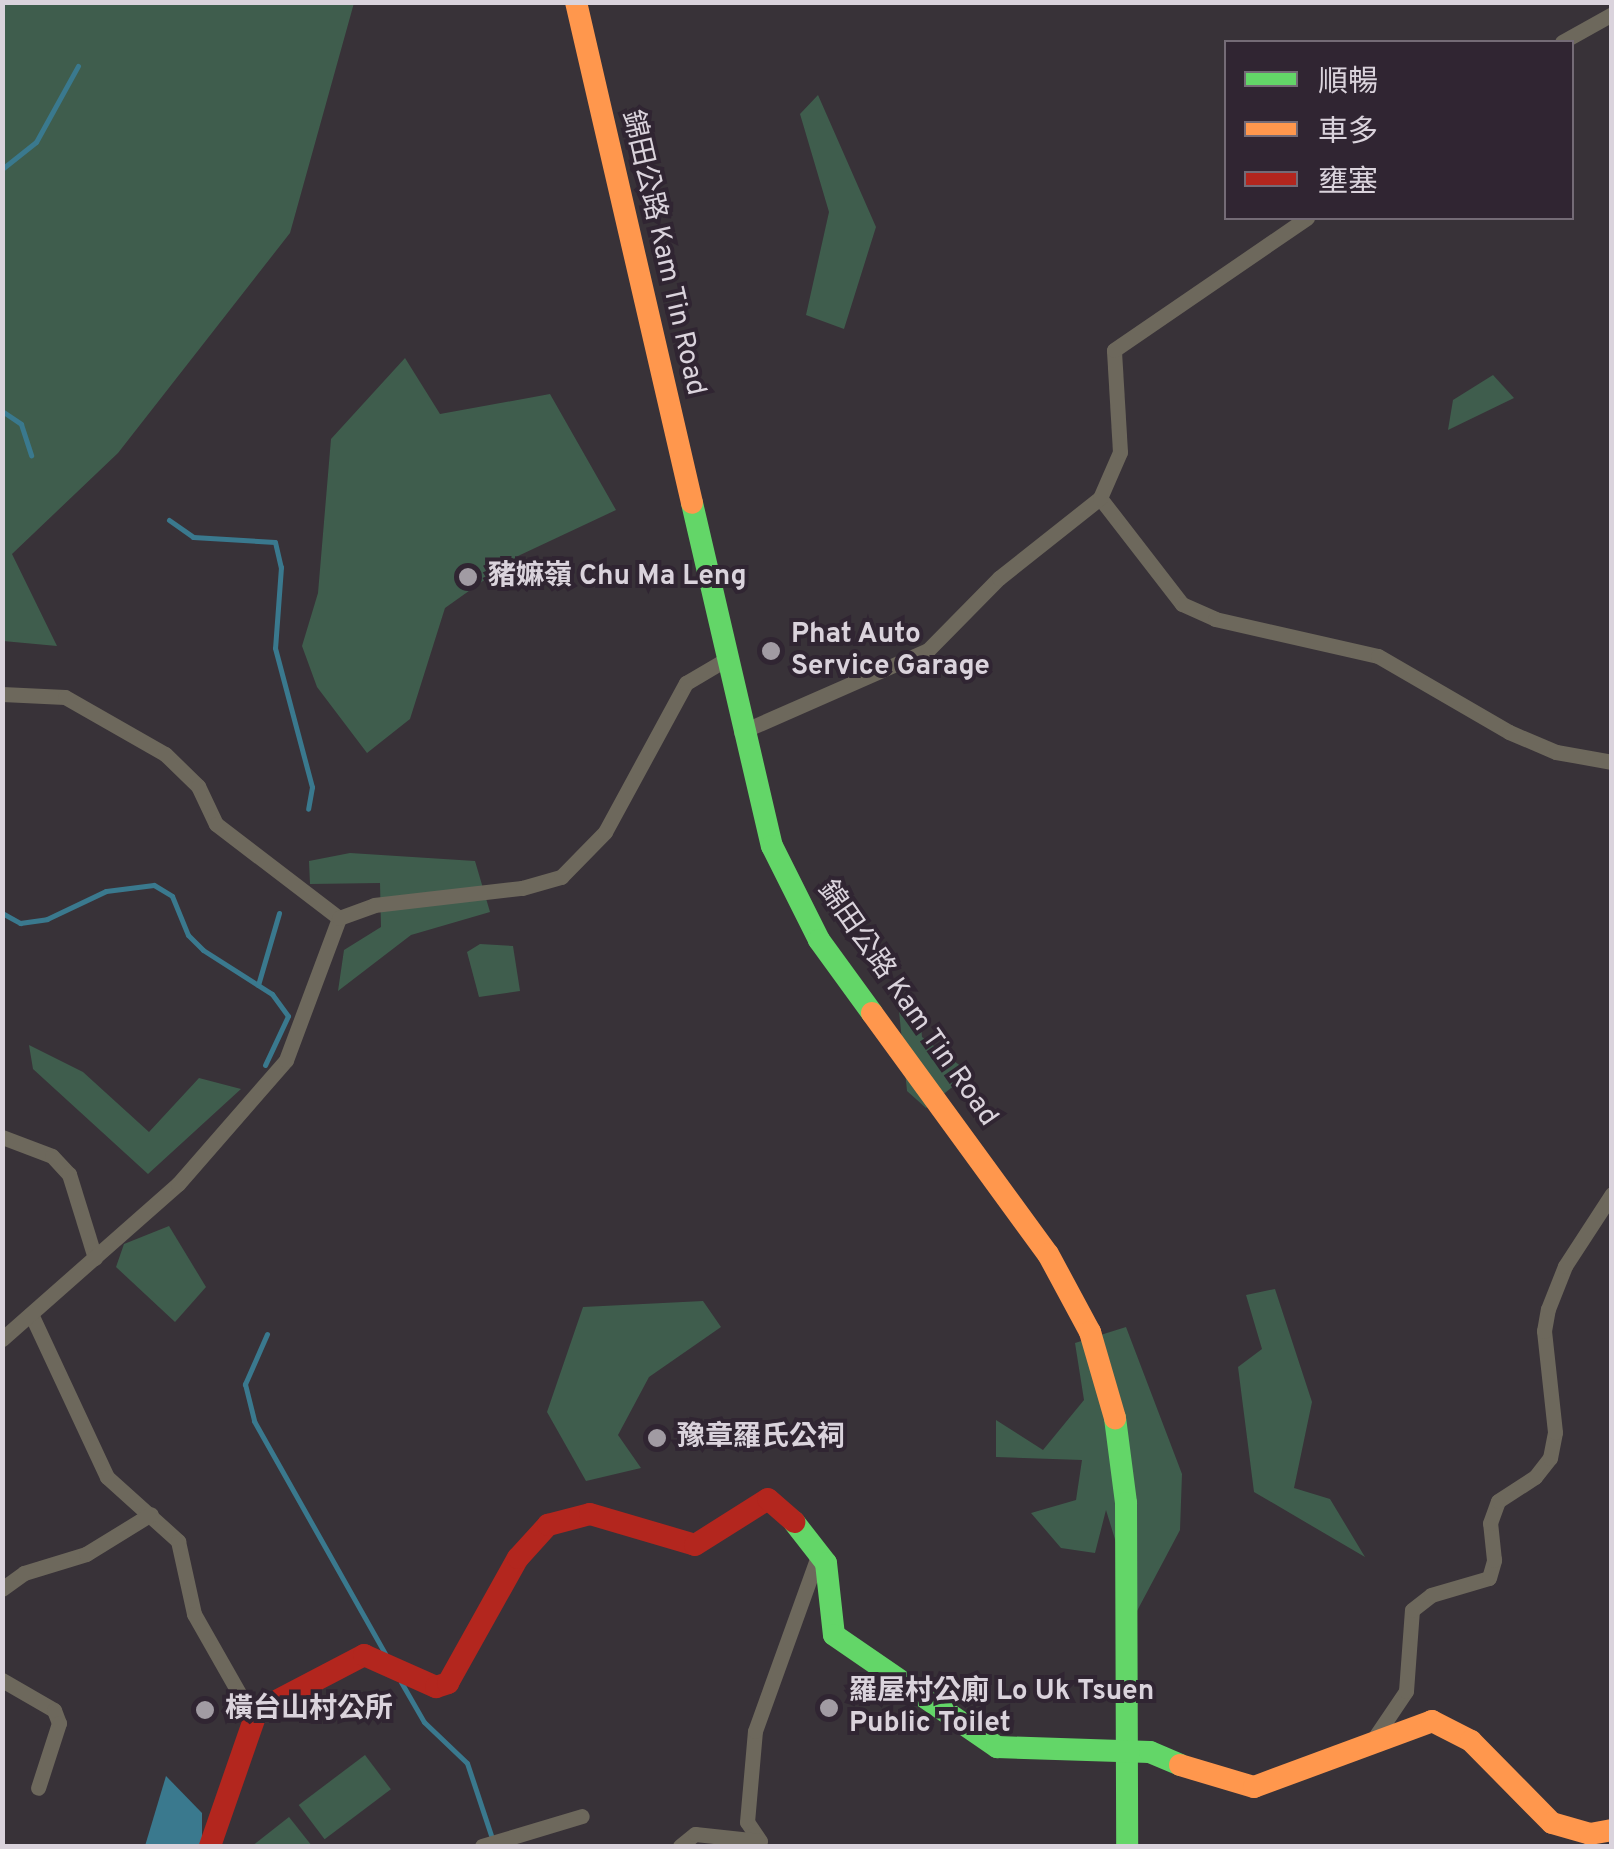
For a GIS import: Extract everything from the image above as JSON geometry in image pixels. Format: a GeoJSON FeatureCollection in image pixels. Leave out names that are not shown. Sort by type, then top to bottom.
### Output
{"type":"FeatureCollection","features":[{"type":"Feature","properties":{"kind":"main road","name":"錦田公路 Kam Tin Road"},"geometry":{"type":"LineString","coordinates":[[576,2],[741,732],[772,846],[810,924],[1048,1254],[1090,1332],[1115,1414],[1126,1503],[1126,1846]]}},
{"type":"Feature","properties":{"kind":"main road"},"geometry":{"type":"LineString","coordinates":[[210,1846],[252,1716],[364,1655],[436,1687],[448,1684],[529,1540],[565,1519],[602,1516],[695,1546],[768,1498],[819,1552],[829,1575],[828,1622],[834,1634],[922,1701],[997,1747],[1150,1752],[1216,1781],[1254,1787],[1419,1722],[1442,1723],[1471,1741],[1552,1824],[1590,1834],[1612,1830]]}},
{"type":"Feature","properties":{"kind":"street"},"geometry":{"type":"LineString","coordinates":[[1566,40],[1612,14]]}},
{"type":"Feature","properties":{"kind":"street"},"geometry":{"type":"LineString","coordinates":[[741,732],[928,650],[999,578],[1100,498],[1120,452],[1114,350],[1304,220]]}},
{"type":"Feature","properties":{"kind":"street"},"geometry":{"type":"LineString","coordinates":[[1100,498],[1182,604],[1214,619],[1378,656],[1509,732],[1556,752],[1612,762]]}},
{"type":"Feature","properties":{"kind":"street"},"geometry":{"type":"LineString","coordinates":[[2,1340],[178,1184],[286,1060],[339,918],[374,905],[522,888],[561,877],[605,832],[686,683],[725,660]]}},
{"type":"Feature","properties":{"kind":"street"},"geometry":{"type":"LineString","coordinates":[[2,694],[65,697],[166,754],[198,786],[216,824],[339,918]]}},
{"type":"Feature","properties":{"kind":"street"},"geometry":{"type":"LineString","coordinates":[[2,1137],[52,1156],[69,1174],[95,1258]]}},
{"type":"Feature","properties":{"kind":"street"},"geometry":{"type":"LineString","coordinates":[[1372,1740],[1406,1690],[1412,1610],[1431,1595],[1489,1578],[1494,1560],[1490,1523],[1498,1501],[1550,1458],[1555,1432],[1544,1331],[1548,1309],[1566,1266],[1612,1194]]}},
{"type":"Feature","properties":{"kind":"street"},"geometry":{"type":"LineString","coordinates":[[30,1314],[97,1460],[120,1490],[178,1541],[194,1614],[252,1716]]}},
{"type":"Feature","properties":{"kind":"street"},"geometry":{"type":"LineString","coordinates":[[2,1589],[24,1572],[86,1554],[151,1514]]}},
{"type":"Feature","properties":{"kind":"street"},"geometry":{"type":"LineString","coordinates":[[680,1846],[695,1834],[760,1841],[747,1822],[755,1731],[819,1552]]}},
{"type":"Feature","properties":{"kind":"street"},"geometry":{"type":"LineString","coordinates":[[2,1680],[54,1710],[59,1722],[38,1788]]}},
{"type":"Feature","properties":{"kind":"street"},"geometry":{"type":"LineString","coordinates":[[482,1846],[582,1816]]}},
{"type":"Feature","properties":{"kind":"green space"},"geometry":{"type":"Polygon","coordinates":[[[2,3],[354,3],[290,233],[118,453],[12,554],[57,646],[3,641],[2,3]]]}},
{"type":"Feature","properties":{"kind":"green space"},"geometry":{"type":"Polygon","coordinates":[[[818,95],[876,227],[844,329],[806,315],[829,212],[800,114],[818,95]]]}},
{"type":"Feature","properties":{"kind":"green space"},"geometry":{"type":"Polygon","coordinates":[[[405,358],[440,414],[550,394],[616,510],[518,556],[445,608],[410,719],[367,753],[317,687],[302,646],[318,593],[331,439],[405,358]]]}},
{"type":"Feature","properties":{"kind":"green space"},"geometry":{"type":"Polygon","coordinates":[[[1493,375],[1514,398],[1448,430],[1453,400],[1493,375]]]}},
{"type":"Feature","properties":{"kind":"green space"},"geometry":{"type":"Polygon","coordinates":[[[350,853],[475,861],[490,912],[411,935],[338,991],[344,950],[381,927],[380,883],[310,884],[309,861],[350,853]]]}},
{"type":"Feature","properties":{"kind":"green space"},"geometry":{"type":"Polygon","coordinates":[[[480,944],[513,946],[520,991],[479,997],[467,952],[480,944]]]}},
{"type":"Feature","properties":{"kind":"green space"},"geometry":{"type":"Polygon","coordinates":[[[899,1011],[920,1013],[922,1037],[970,1073],[926,1108],[907,1091],[899,1011]]]}},
{"type":"Feature","properties":{"kind":"green space"},"geometry":{"type":"Polygon","coordinates":[[[29,1045],[83,1072],[149,1132],[199,1078],[241,1089],[148,1174],[33,1069],[29,1045]]]}},
{"type":"Feature","properties":{"kind":"green space"},"geometry":{"type":"Polygon","coordinates":[[[169,1226],[206,1287],[175,1322],[116,1267],[124,1244],[169,1226]]]}},
{"type":"Feature","properties":{"kind":"green space"},"geometry":{"type":"Polygon","coordinates":[[[1275,1289],[1312,1402],[1294,1488],[1330,1499],[1365,1557],[1254,1492],[1238,1367],[1262,1349],[1246,1295],[1275,1289]]]}},
{"type":"Feature","properties":{"kind":"green space"},"geometry":{"type":"Polygon","coordinates":[[[703,1301],[721,1327],[649,1377],[618,1435],[641,1468],[586,1481],[547,1412],[583,1307],[703,1301]]]}},
{"type":"Feature","properties":{"kind":"green space"},"geometry":{"type":"Polygon","coordinates":[[[1126,1327],[1182,1474],[1180,1530],[1137,1611],[1106,1510],[1095,1553],[1061,1548],[1031,1513],[1076,1500],[1082,1460],[996,1457],[996,1420],[1043,1450],[1084,1400],[1075,1343],[1126,1327]]]}},
{"type":"Feature","properties":{"kind":"green space"},"geometry":{"type":"Polygon","coordinates":[[[365,1755],[391,1789],[325,1839],[299,1805],[365,1755]]]}},
{"type":"Feature","properties":{"kind":"green space"},"geometry":{"type":"Polygon","coordinates":[[[289,1817],[312,1846],[252,1846],[289,1817]]]}},
{"type":"Feature","properties":{"kind":"water"},"geometry":{"type":"Polygon","coordinates":[[[166,1776],[202,1813],[202,1846],[145,1846],[166,1776]]]}},
{"type":"Feature","properties":{"kind":"waterway"},"geometry":{"type":"LineString","coordinates":[[2,169],[36,142],[78,66]]}},
{"type":"Feature","properties":{"kind":"waterway"},"geometry":{"type":"LineString","coordinates":[[2,411],[21,424],[31,455]]}},
{"type":"Feature","properties":{"kind":"waterway"},"geometry":{"type":"LineString","coordinates":[[169,520],[193,537],[275,542],[281,567],[275,648],[312,787],[308,809]]}},
{"type":"Feature","properties":{"kind":"waterway"},"geometry":{"type":"LineString","coordinates":[[2,913],[20,923],[47,919],[106,891],[154,885],[172,896],[188,935],[203,950],[272,994],[288,1016],[265,1065]]}},
{"type":"Feature","properties":{"kind":"waterway"},"geometry":{"type":"LineString","coordinates":[[258,985],[279,913]]}},
{"type":"Feature","properties":{"kind":"waterway"},"geometry":{"type":"LineString","coordinates":[[267,1334],[245,1384],[254,1421],[386,1655]]}},
{"type":"Feature","properties":{"kind":"waterway"},"geometry":{"type":"LineString","coordinates":[[401,1682],[424,1722],[467,1763],[492,1838]]}},
{"type":"Feature","properties":{"kind":"traffic: fast"},"geometry":{"type":"LineString","coordinates":[[692,503],[772,846],[819,940],[872,1013]]}},
{"type":"Feature","properties":{"kind":"traffic: fast"},"geometry":{"type":"LineString","coordinates":[[1115,1418],[1126,1503],[1127,1846]]}},
{"type":"Feature","properties":{"kind":"traffic: fast"},"geometry":{"type":"LineString","coordinates":[[794,1522],[826,1563],[834,1635],[997,1747],[1150,1752],[1180,1765]]}},
{"type":"Feature","properties":{"kind":"traffic: slow"},"geometry":{"type":"LineString","coordinates":[[576,2],[692,503]]}},
{"type":"Feature","properties":{"kind":"traffic: slow"},"geometry":{"type":"LineString","coordinates":[[872,1013],[1048,1254],[1090,1332],[1115,1418]]}},
{"type":"Feature","properties":{"kind":"traffic: slow"},"geometry":{"type":"LineString","coordinates":[[1180,1765],[1254,1787],[1432,1721],[1471,1741],[1552,1823],[1590,1834],[1612,1830]]}},
{"type":"Feature","properties":{"kind":"traffic: jam"},"geometry":{"type":"LineString","coordinates":[[210,1846],[257,1711],[364,1655],[436,1687],[448,1683],[518,1558],[548,1525],[590,1514],[695,1545],[768,1499],[794,1522]]}},
{"type":"Feature","properties":{"kind":"place","name":"豬嫲嶺 Chu Ma Leng"},"geometry":{"type":"Point","coordinates":[468,577]}},
{"type":"Feature","properties":{"kind":"place","name":"Phat Auto Service Garage"},"geometry":{"type":"Point","coordinates":[771,651]}},
{"type":"Feature","properties":{"kind":"place","name":"豫章羅氏公祠"},"geometry":{"type":"Point","coordinates":[657,1438]}},
{"type":"Feature","properties":{"kind":"place","name":"羅屋村公廁 Lo Uk Tsuen Public Toilet"},"geometry":{"type":"Point","coordinates":[829,1708]}},
{"type":"Feature","properties":{"kind":"place","name":"橫台山村公所"},"geometry":{"type":"Point","coordinates":[205,1710]}}]}
